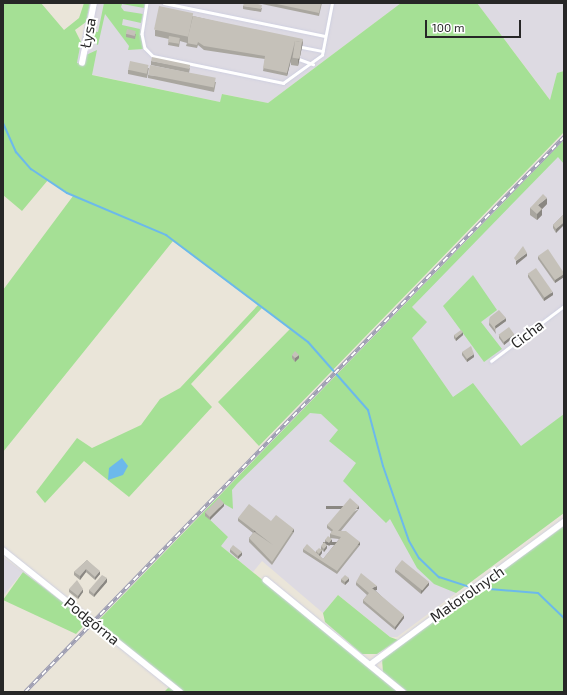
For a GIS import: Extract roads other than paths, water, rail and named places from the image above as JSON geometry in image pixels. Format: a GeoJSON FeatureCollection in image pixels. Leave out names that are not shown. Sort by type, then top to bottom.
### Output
{"type":"FeatureCollection","features":[{"type":"Feature","properties":{"kind":"street","name":"Łysa"},"geometry":{"type":"LineString","coordinates":[[82,63],[94,3]]}},
{"type":"Feature","properties":{"kind":"street","name":"Małorolnych"},"geometry":{"type":"LineString","coordinates":[[370,665],[564,522]]}},
{"type":"Feature","properties":{"kind":"street","name":"Podgórna"},"geometry":{"type":"LineString","coordinates":[[3,550],[180,692]]}},
{"type":"Feature","properties":{"kind":"street"},"geometry":{"type":"LineString","coordinates":[[266,580],[403,692]]}},
{"type":"Feature","properties":{"kind":"lane"},"geometry":{"type":"LineString","coordinates":[[147,3],[142,34],[145,48],[153,56],[283,83],[313,64],[323,51],[332,3]]}},
{"type":"Feature","properties":{"kind":"lane"},"geometry":{"type":"LineString","coordinates":[[164,3],[325,36]]}},
{"type":"Feature","properties":{"kind":"lane"},"geometry":{"type":"LineString","coordinates":[[302,47],[323,51]]}},
{"type":"Feature","properties":{"kind":"lane"},"geometry":{"type":"LineString","coordinates":[[300,59],[313,64]]}},
{"type":"Feature","properties":{"kind":"lane","name":"Cicha"},"geometry":{"type":"LineString","coordinates":[[490,361],[564,306]]}},
{"type":"Feature","properties":{"kind":"water"},"geometry":{"type":"Polygon","coordinates":[[[122,458],[128,466],[123,475],[108,480],[109,468],[122,458]]]}},
{"type":"Feature","properties":{"kind":"waterway"},"geometry":{"type":"LineString","coordinates":[[3,123],[16,152],[31,169],[67,193],[166,235],[308,342],[368,410],[383,466],[409,541],[419,558],[439,577],[473,588]]}},
{"type":"Feature","properties":{"kind":"waterway"},"geometry":{"type":"LineString","coordinates":[[477,588],[538,593],[564,618]]}},
{"type":"Feature","properties":{"kind":"railway"},"geometry":{"type":"LineString","coordinates":[[25,692],[564,137]]}}]}
